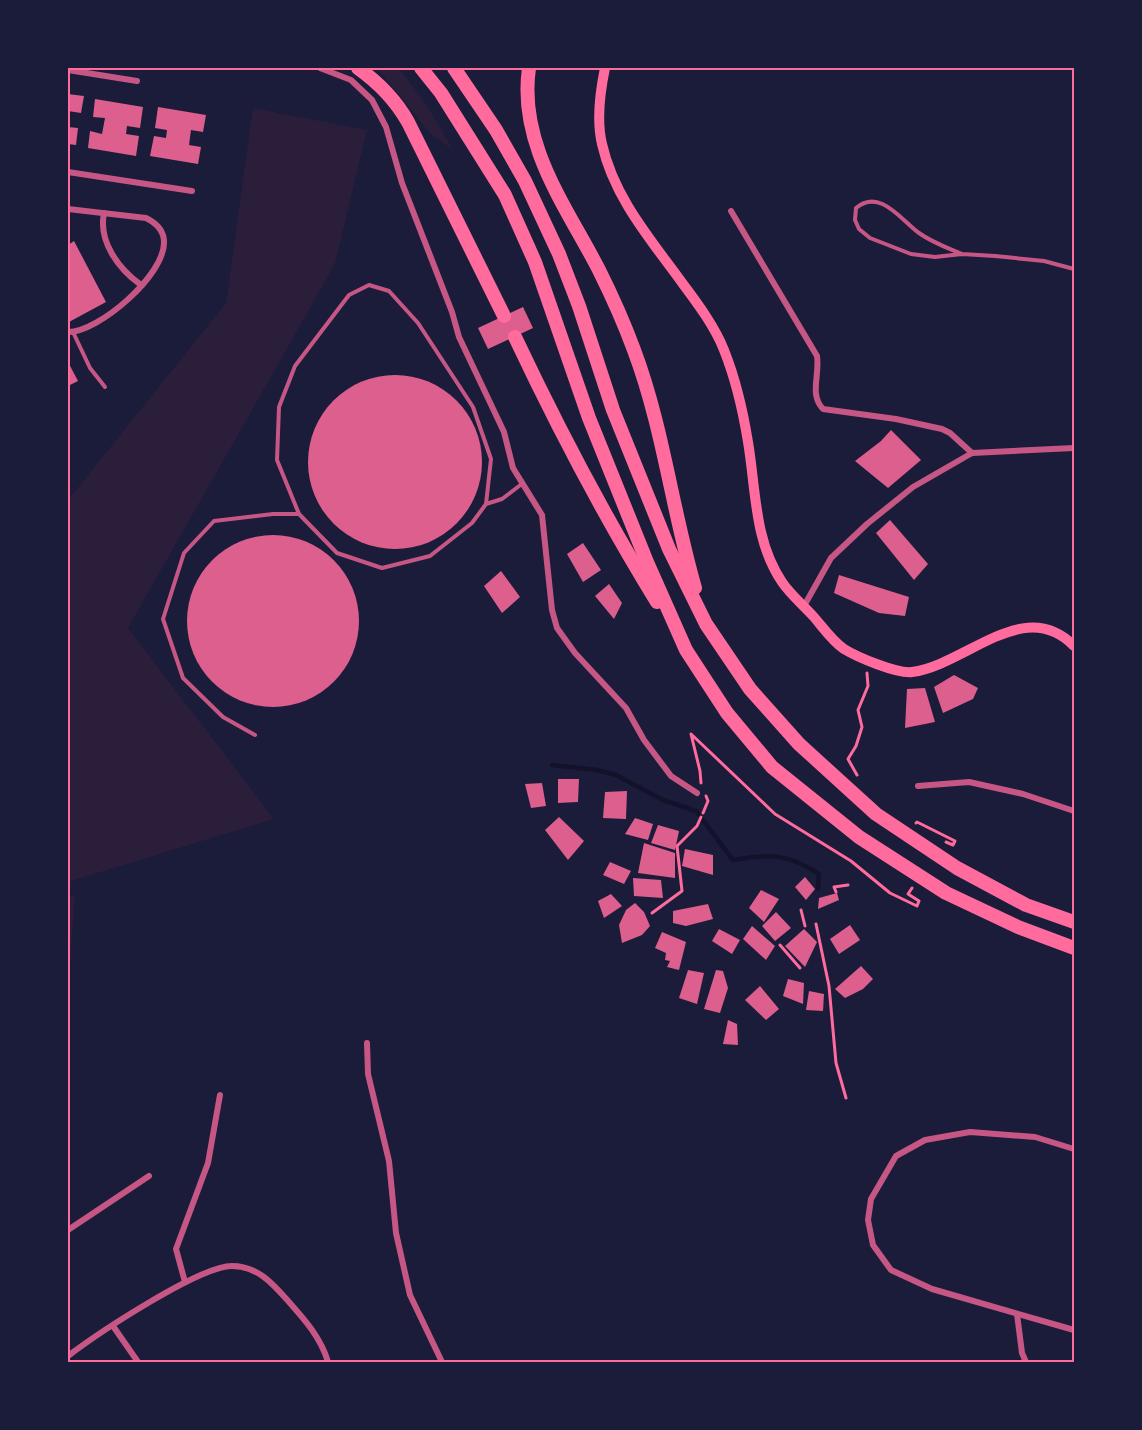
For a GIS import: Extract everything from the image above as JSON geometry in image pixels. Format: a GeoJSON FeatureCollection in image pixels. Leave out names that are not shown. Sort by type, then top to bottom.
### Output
{"type":"FeatureCollection","features":[{"type":"Feature","properties":{"kind":"highway"},"geometry":{"type":"LineString","coordinates":[[358,68],[382,87],[408,122],[504,316]]}},
{"type":"Feature","properties":{"kind":"highway"},"geometry":{"type":"LineString","coordinates":[[421,68],[447,102],[504,195],[535,262],[614,484],[687,650]]}},
{"type":"Feature","properties":{"kind":"highway"},"geometry":{"type":"LineString","coordinates":[[454,68],[491,122],[520,171],[579,306],[613,410],[669,549],[706,624],[750,689],[792,736],[876,814],[957,868],[1026,905],[1074,922]]}},
{"type":"Feature","properties":{"kind":"highway"},"geometry":{"type":"LineString","coordinates":[[529,68],[528,106],[533,138],[552,183],[612,298],[634,351],[650,400],[685,552],[706,624]]}},
{"type":"Feature","properties":{"kind":"highway"},"geometry":{"type":"LineString","coordinates":[[515,337],[566,444],[624,549],[727,713],[772,767],[859,837],[946,893],[1018,927],[1074,948]]}},
{"type":"Feature","properties":{"kind":"main road"},"geometry":{"type":"LineString","coordinates":[[605,68],[599,102],[601,143],[615,184],[639,224],[696,302],[723,348],[738,389],[748,442],[757,515],[767,551],[782,582],[843,648],[877,664],[910,672],[943,663],[987,640],[1026,626],[1043,628],[1064,636],[1074,646]]}},
{"type":"Feature","properties":{"kind":"street"},"geometry":{"type":"LineString","coordinates":[[320,68],[351,80],[372,100],[386,127],[402,183],[452,312],[459,337],[504,432],[513,468],[542,515],[552,610],[557,628],[575,653],[626,708],[644,740],[671,776],[698,793]]}},
{"type":"Feature","properties":{"kind":"street"},"geometry":{"type":"LineString","coordinates":[[68,70],[137,81]]}},
{"type":"Feature","properties":{"kind":"street"},"geometry":{"type":"LineString","coordinates":[[68,172],[192,192]]}},
{"type":"Feature","properties":{"kind":"street"},"geometry":{"type":"LineString","coordinates":[[68,209],[146,218],[162,231],[164,242],[159,264],[126,301],[105,318],[70,332]]}},
{"type":"Feature","properties":{"kind":"street"},"geometry":{"type":"LineString","coordinates":[[731,211],[817,356],[819,366],[815,397],[823,409],[896,419],[942,429],[950,433],[972,453]]}},
{"type":"Feature","properties":{"kind":"street"},"geometry":{"type":"LineString","coordinates":[[104,213],[103,231],[112,254],[123,270],[141,285]]}},
{"type":"Feature","properties":{"kind":"street"},"geometry":{"type":"LineString","coordinates":[[804,606],[831,558],[867,524],[913,487],[972,453],[1074,448]]}},
{"type":"Feature","properties":{"kind":"street"},"geometry":{"type":"LineString","coordinates":[[918,786],[969,782],[1023,794],[1074,811]]}},
{"type":"Feature","properties":{"kind":"street"},"geometry":{"type":"LineString","coordinates":[[367,1043],[368,1074],[389,1161],[396,1233],[410,1295],[442,1362]]}},
{"type":"Feature","properties":{"kind":"street"},"geometry":{"type":"LineString","coordinates":[[185,1282],[177,1249],[208,1163],[220,1095]]}},
{"type":"Feature","properties":{"kind":"street"},"geometry":{"type":"LineString","coordinates":[[1074,1149],[1035,1137],[970,1132],[925,1140],[896,1156],[871,1199],[868,1220],[873,1245],[891,1270],[932,1289],[1074,1330]]}},
{"type":"Feature","properties":{"kind":"street"},"geometry":{"type":"LineString","coordinates":[[68,1230],[149,1176]]}},
{"type":"Feature","properties":{"kind":"street"},"geometry":{"type":"LineString","coordinates":[[68,1356],[112,1326],[185,1282],[230,1266],[259,1273],[274,1284],[304,1318],[324,1349],[328,1362]]}},
{"type":"Feature","properties":{"kind":"street"},"geometry":{"type":"LineString","coordinates":[[1017,1314],[1022,1353],[1026,1362]]}},
{"type":"Feature","properties":{"kind":"street"},"geometry":{"type":"LineString","coordinates":[[112,1326],[138,1362]]}},
{"type":"Feature","properties":{"kind":"lane"},"geometry":{"type":"LineString","coordinates":[[962,254],[935,243],[881,202],[862,203],[856,208],[855,220],[859,230],[870,238],[911,254],[935,256],[962,254],[1044,261],[1074,269]]}},
{"type":"Feature","properties":{"kind":"lane"},"geometry":{"type":"LineString","coordinates":[[369,285],[389,291],[418,323],[473,407],[491,459],[486,504],[472,523],[429,556],[382,568],[337,553],[299,514],[277,460],[279,407],[296,366],[349,294],[369,285]]}},
{"type":"Feature","properties":{"kind":"lane"},"geometry":{"type":"LineString","coordinates":[[70,332],[90,368],[105,387]]}},
{"type":"Feature","properties":{"kind":"lane"},"geometry":{"type":"LineString","coordinates":[[486,504],[502,499],[523,483]]}},
{"type":"Feature","properties":{"kind":"lane"},"geometry":{"type":"LineString","coordinates":[[255,735],[223,717],[183,678],[163,619],[184,553],[214,521],[273,514],[299,514]]}},
{"type":"Feature","properties":{"kind":"path"},"geometry":{"type":"LineString","coordinates":[[860,782],[848,759],[856,746],[862,727],[858,710],[868,686],[867,660]]}},
{"type":"Feature","properties":{"kind":"path"},"geometry":{"type":"LineString","coordinates":[[698,793],[701,787],[700,771],[691,734],[775,814],[851,861],[890,893],[917,906],[919,901],[908,894]]}},
{"type":"Feature","properties":{"kind":"path"},"geometry":{"type":"LineString","coordinates":[[652,913],[682,891],[677,846],[697,826],[701,817]]}},
{"type":"Feature","properties":{"kind":"path"},"geometry":{"type":"LineString","coordinates":[[917,822],[955,841],[953,845],[940,839]]}},
{"type":"Feature","properties":{"kind":"path"},"geometry":{"type":"LineString","coordinates":[[836,892],[834,887],[848,885]]}},
{"type":"Feature","properties":{"kind":"path"},"geometry":{"type":"LineString","coordinates":[[801,910],[805,926]]}},
{"type":"Feature","properties":{"kind":"path"},"geometry":{"type":"LineString","coordinates":[[816,924],[829,986],[836,1063],[846,1098]]}},
{"type":"Feature","properties":{"kind":"path"},"geometry":{"type":"LineString","coordinates":[[780,945],[800,968]]}},
{"type":"Feature","properties":{"kind":"shaded area"},"geometry":{"type":"Polygon","coordinates":[[[377,68],[399,68],[428,107],[453,150],[430,133],[377,68]]]}},
{"type":"Feature","properties":{"kind":"shaded area"},"geometry":{"type":"Polygon","coordinates":[[[253,108],[367,130],[335,264],[128,628],[274,819],[68,882],[68,500],[226,303],[253,108]]]}},
{"type":"Feature","properties":{"kind":"shaded area"},"geometry":{"type":"Polygon","coordinates":[[[75,896],[68,989],[68,897],[75,896]]]}},
{"type":"Feature","properties":{"kind":"building"},"geometry":{"type":"Polygon","coordinates":[[[68,94],[84,96],[81,113],[68,111],[68,94]]]}},
{"type":"Feature","properties":{"kind":"building"},"geometry":{"type":"Polygon","coordinates":[[[95,99],[143,107],[140,128],[127,126],[126,134],[139,136],[136,156],[88,148],[90,131],[102,134],[105,118],[93,117],[95,99]]]}},
{"type":"Feature","properties":{"kind":"building"},"geometry":{"type":"Polygon","coordinates":[[[158,107],[206,115],[203,132],[191,130],[189,145],[201,147],[198,164],[150,156],[154,136],[166,138],[167,130],[155,128],[158,107]]]}},
{"type":"Feature","properties":{"kind":"building"},"geometry":{"type":"Polygon","coordinates":[[[68,127],[78,128],[76,145],[68,144],[68,127]]]}},
{"type":"Feature","properties":{"kind":"building"},"geometry":{"type":"Polygon","coordinates":[[[74,241],[106,302],[69,322],[68,245],[74,241]]]}},
{"type":"Feature","properties":{"kind":"building"},"geometry":{"type":"Polygon","coordinates":[[[523,307],[533,328],[488,349],[478,328],[523,307]]]}},
{"type":"Feature","properties":{"kind":"building"},"geometry":{"type":"Polygon","coordinates":[[[68,362],[78,381],[68,386],[68,362]]]}},
{"type":"Feature","properties":{"kind":"building"},"geometry":{"type":"Polygon","coordinates":[[[395,375],[428,382],[443,390],[456,401],[467,414],[475,429],[482,462],[475,495],[467,510],[456,523],[443,534],[428,542],[395,549],[362,542],[347,534],[334,523],[323,510],[315,495],[308,462],[315,429],[323,414],[334,401],[347,390],[362,382],[395,375]]]}},
{"type":"Feature","properties":{"kind":"building"},"geometry":{"type":"Polygon","coordinates":[[[891,430],[921,460],[888,488],[855,461],[881,441],[891,430]]]}},
{"type":"Feature","properties":{"kind":"building"},"geometry":{"type":"Polygon","coordinates":[[[890,520],[928,564],[914,580],[876,533],[890,520]]]}},
{"type":"Feature","properties":{"kind":"building"},"geometry":{"type":"Polygon","coordinates":[[[273,535],[290,536],[306,541],[321,549],[334,560],[345,573],[353,588],[358,604],[358,638],[353,654],[345,669],[334,682],[321,693],[306,701],[290,706],[273,707],[256,706],[240,701],[225,693],[212,682],[201,669],[193,654],[188,638],[187,621],[188,604],[193,588],[201,573],[212,560],[225,549],[240,541],[256,536],[273,535]]]}},
{"type":"Feature","properties":{"kind":"building"},"geometry":{"type":"Polygon","coordinates":[[[583,543],[601,570],[583,582],[567,554],[583,543]]]}},
{"type":"Feature","properties":{"kind":"building"},"geometry":{"type":"Polygon","coordinates":[[[501,571],[520,597],[502,613],[484,586],[501,571]]]}},
{"type":"Feature","properties":{"kind":"building"},"geometry":{"type":"Polygon","coordinates":[[[839,575],[909,597],[905,616],[879,613],[834,593],[839,575]]]}},
{"type":"Feature","properties":{"kind":"building"},"geometry":{"type":"Polygon","coordinates":[[[609,584],[622,603],[614,619],[595,596],[609,584]]]}},
{"type":"Feature","properties":{"kind":"building"},"geometry":{"type":"Polygon","coordinates":[[[954,675],[978,688],[973,699],[943,713],[934,687],[954,675]]]}},
{"type":"Feature","properties":{"kind":"building"},"geometry":{"type":"Polygon","coordinates":[[[925,688],[935,722],[905,728],[907,689],[925,688]]]}},
{"type":"Feature","properties":{"kind":"building"},"geometry":{"type":"Polygon","coordinates":[[[558,779],[579,779],[578,802],[558,803],[558,779]]]}},
{"type":"Feature","properties":{"kind":"building"},"geometry":{"type":"Polygon","coordinates":[[[542,783],[546,806],[531,808],[525,784],[542,783]]]}},
{"type":"Feature","properties":{"kind":"building"},"geometry":{"type":"Polygon","coordinates":[[[627,791],[626,819],[603,818],[605,792],[627,791]]]}},
{"type":"Feature","properties":{"kind":"building"},"geometry":{"type":"Polygon","coordinates":[[[559,817],[584,841],[568,860],[545,830],[559,817]]]}},
{"type":"Feature","properties":{"kind":"building"},"geometry":{"type":"Polygon","coordinates":[[[635,818],[653,824],[648,840],[625,834],[635,818]]]}},
{"type":"Feature","properties":{"kind":"building"},"geometry":{"type":"Polygon","coordinates":[[[658,825],[679,831],[675,850],[651,843],[658,825]]]}},
{"type":"Feature","properties":{"kind":"building"},"geometry":{"type":"Polygon","coordinates":[[[644,843],[675,853],[675,878],[638,873],[644,843]]]}},
{"type":"Feature","properties":{"kind":"building"},"geometry":{"type":"Polygon","coordinates":[[[685,849],[713,855],[713,875],[682,866],[685,849]]]}},
{"type":"Feature","properties":{"kind":"building"},"geometry":{"type":"Polygon","coordinates":[[[610,862],[631,871],[624,884],[603,875],[610,862]]]}},
{"type":"Feature","properties":{"kind":"building"},"geometry":{"type":"Polygon","coordinates":[[[805,877],[815,889],[806,900],[795,887],[805,877]]]}},
{"type":"Feature","properties":{"kind":"building"},"geometry":{"type":"Polygon","coordinates":[[[633,878],[661,880],[663,898],[634,896],[633,878]]]}},
{"type":"Feature","properties":{"kind":"building"},"geometry":{"type":"Polygon","coordinates":[[[761,890],[779,899],[764,922],[749,908],[761,890]]]}},
{"type":"Feature","properties":{"kind":"building"},"geometry":{"type":"Polygon","coordinates":[[[837,893],[839,900],[818,909],[819,898],[837,893]]]}},
{"type":"Feature","properties":{"kind":"building"},"geometry":{"type":"Polygon","coordinates":[[[611,894],[622,906],[604,918],[598,901],[611,894]]]}},
{"type":"Feature","properties":{"kind":"building"},"geometry":{"type":"Polygon","coordinates":[[[635,903],[644,912],[650,926],[642,935],[622,943],[619,925],[626,910],[635,903]]]}},
{"type":"Feature","properties":{"kind":"building"},"geometry":{"type":"Polygon","coordinates":[[[708,904],[713,919],[686,926],[673,923],[673,911],[708,904]]]}},
{"type":"Feature","properties":{"kind":"building"},"geometry":{"type":"Polygon","coordinates":[[[776,912],[791,928],[775,941],[762,926],[776,912]]]}},
{"type":"Feature","properties":{"kind":"building"},"geometry":{"type":"Polygon","coordinates":[[[850,925],[860,940],[839,954],[830,939],[850,925]]]}},
{"type":"Feature","properties":{"kind":"building"},"geometry":{"type":"Polygon","coordinates":[[[752,926],[775,946],[766,960],[743,939],[752,926]]]}},
{"type":"Feature","properties":{"kind":"building"},"geometry":{"type":"Polygon","coordinates":[[[719,929],[740,940],[732,954],[712,941],[719,929]]]}},
{"type":"Feature","properties":{"kind":"building"},"geometry":{"type":"Polygon","coordinates":[[[804,929],[817,942],[805,967],[785,946],[804,929]]]}},
{"type":"Feature","properties":{"kind":"building"},"geometry":{"type":"Polygon","coordinates":[[[662,932],[686,942],[679,970],[667,967],[670,961],[665,960],[666,953],[655,948],[662,932]]]}},
{"type":"Feature","properties":{"kind":"building"},"geometry":{"type":"Polygon","coordinates":[[[861,966],[873,979],[863,989],[845,998],[835,989],[861,966]]]}},
{"type":"Feature","properties":{"kind":"building"},"geometry":{"type":"Polygon","coordinates":[[[688,970],[704,973],[697,1004],[679,998],[688,970]]]}},
{"type":"Feature","properties":{"kind":"building"},"geometry":{"type":"Polygon","coordinates":[[[716,970],[723,971],[728,988],[720,1013],[704,1009],[716,970]]]}},
{"type":"Feature","properties":{"kind":"building"},"geometry":{"type":"Polygon","coordinates":[[[788,979],[804,983],[803,1004],[783,996],[788,979]]]}},
{"type":"Feature","properties":{"kind":"building"},"geometry":{"type":"Polygon","coordinates":[[[760,986],[779,1009],[766,1020],[745,1000],[760,986]]]}},
{"type":"Feature","properties":{"kind":"building"},"geometry":{"type":"Polygon","coordinates":[[[809,991],[824,994],[823,1011],[806,1010],[809,991]]]}},
{"type":"Feature","properties":{"kind":"building"},"geometry":{"type":"Polygon","coordinates":[[[728,1020],[737,1024],[738,1045],[723,1044],[728,1020]]]}},
{"type":"Feature","properties":{"kind":"waterway"},"geometry":{"type":"LineString","coordinates":[[552,765],[597,770],[616,775],[663,800],[696,811],[733,860],[767,856],[797,862],[819,874],[818,889]]}}]}
